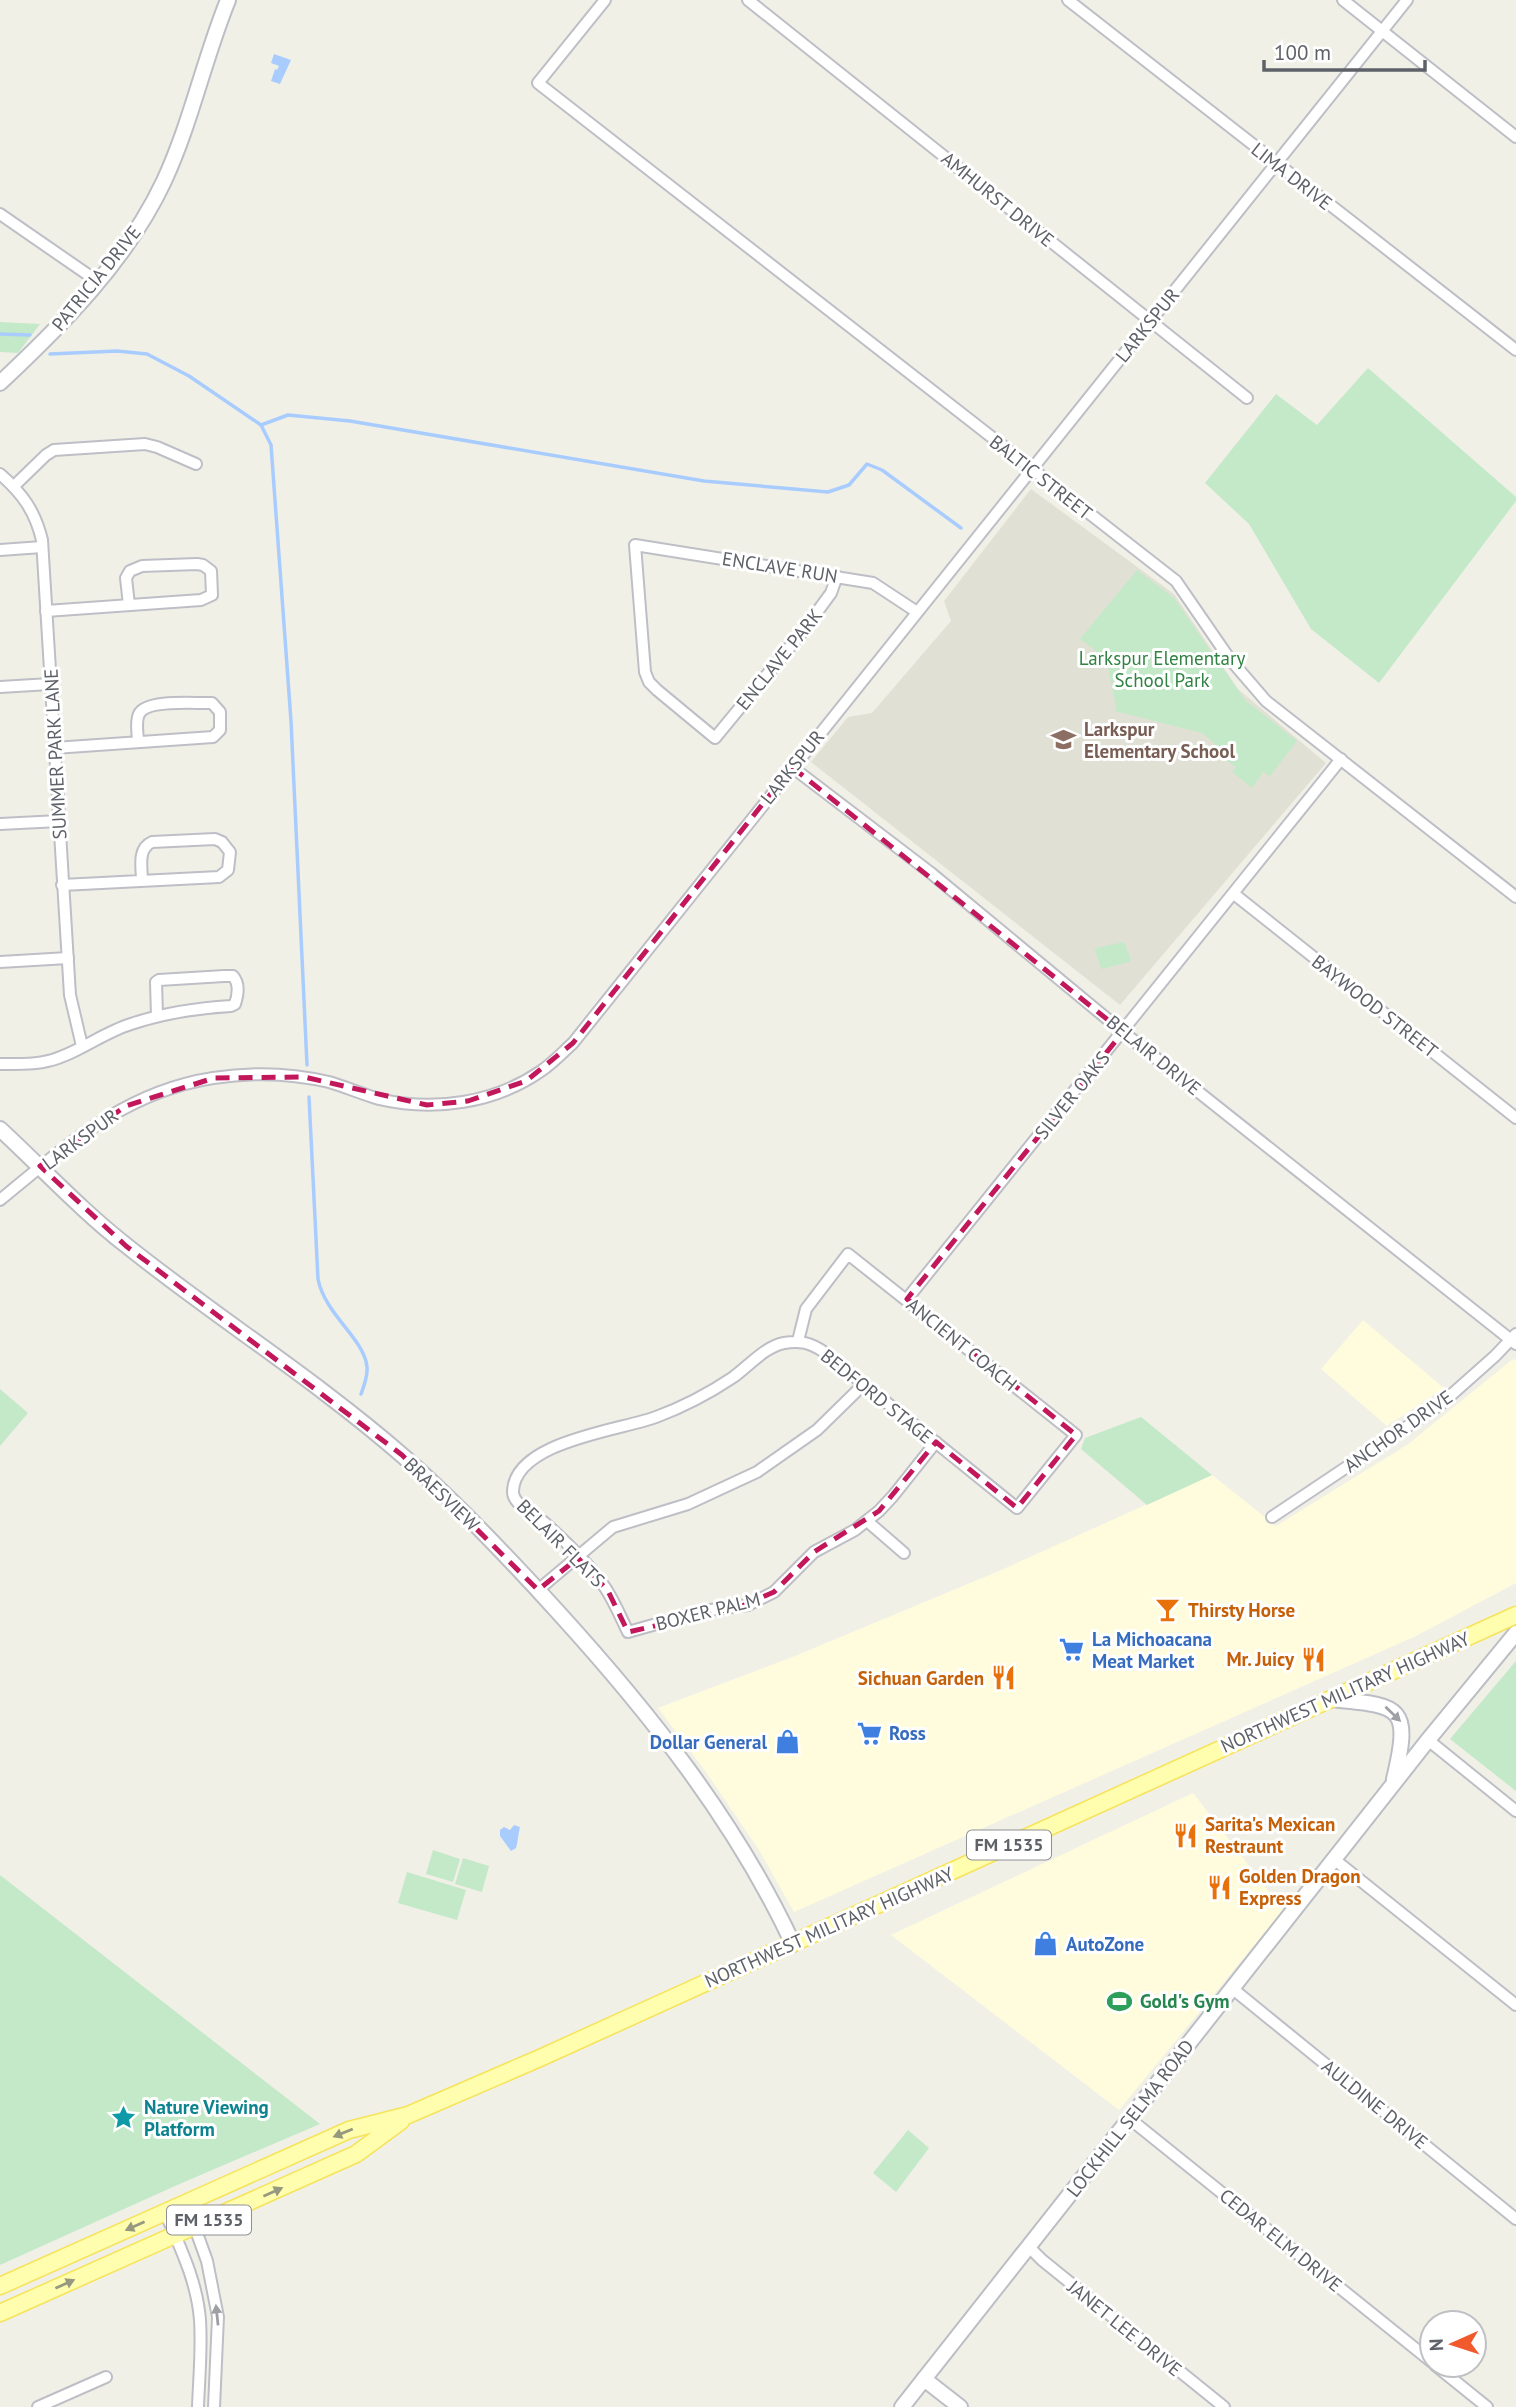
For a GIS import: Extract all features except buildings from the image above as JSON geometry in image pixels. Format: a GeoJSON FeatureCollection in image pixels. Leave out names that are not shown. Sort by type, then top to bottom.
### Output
{"type":"FeatureCollection","features":[{"type":"Feature","properties":{"kind":"main road","name":"NORTHWEST MILITARY HIGHWAY"},"geometry":{"type":"LineString","coordinates":[[0,2286],[349,2130],[408,2115],[793,1944],[1516,1615]]}},
{"type":"Feature","properties":{"kind":"main road","name":"NORTHWEST MILITARY HIGHWAY"},"geometry":{"type":"LineString","coordinates":[[0,2313],[356,2154],[408,2115]]}},
{"type":"Feature","properties":{"kind":"street","name":"PATRICIA DRIVE"},"geometry":{"type":"LineString","coordinates":[[0,383],[38,348],[132,238],[164,181],[189,119],[209,51],[228,0]]}},
{"type":"Feature","properties":{"kind":"street","name":"BALTIC STREET"},"geometry":{"type":"LineString","coordinates":[[605,0],[538,83],[1176,581],[1230,658],[1266,701],[1516,897]]}},
{"type":"Feature","properties":{"kind":"street","name":"AMHURST DRIVE"},"geometry":{"type":"LineString","coordinates":[[748,0],[1247,398]]}},
{"type":"Feature","properties":{"kind":"street","name":"LIMA DRIVE"},"geometry":{"type":"LineString","coordinates":[[1068,0],[1516,350]]}},
{"type":"Feature","properties":{"kind":"street"},"geometry":{"type":"LineString","coordinates":[[1343,0],[1516,137]]}},
{"type":"Feature","properties":{"kind":"street","name":"LARKSPUR"},"geometry":{"type":"LineString","coordinates":[[0,1199],[99,1121],[154,1093],[214,1078],[244,1074],[304,1077],[379,1099],[427,1105],[468,1101],[507,1090],[543,1070],[573,1042],[1407,0]]}},
{"type":"Feature","properties":{"kind":"street"},"geometry":{"type":"LineString","coordinates":[[0,214],[97,281]]}},
{"type":"Feature","properties":{"kind":"street"},"geometry":{"type":"LineString","coordinates":[[14,486],[46,455],[62,448],[145,443],[195,464]]}},
{"type":"Feature","properties":{"kind":"street","name":"SUMMER PARK LANE"},"geometry":{"type":"LineString","coordinates":[[0,474],[14,486],[35,515],[42,547],[62,885],[73,1015],[82,1046]]}},
{"type":"Feature","properties":{"kind":"street","name":"ENCLAVE RUN"},"geometry":{"type":"LineString","coordinates":[[715,738],[649,682],[645,672],[635,545],[873,583],[917,612]]}},
{"type":"Feature","properties":{"kind":"street"},"geometry":{"type":"LineString","coordinates":[[0,550],[42,547]]}},
{"type":"Feature","properties":{"kind":"street"},"geometry":{"type":"LineString","coordinates":[[46,611],[129,606],[207,598],[212,596],[213,591],[211,571],[203,565],[197,565],[142,566],[130,571],[127,578],[129,606]]}},
{"type":"Feature","properties":{"kind":"street","name":"ENCLAVE PARK"},"geometry":{"type":"LineString","coordinates":[[715,738],[810,622],[831,593],[837,576]]}},
{"type":"Feature","properties":{"kind":"street"},"geometry":{"type":"LineString","coordinates":[[0,687],[50,684]]}},
{"type":"Feature","properties":{"kind":"street"},"geometry":{"type":"LineString","coordinates":[[54,748],[213,737],[220,730],[219,712],[212,704],[204,703],[148,706],[139,714],[137,720],[138,742]]}},
{"type":"Feature","properties":{"kind":"street","name":"SILVER OAKS"},"geometry":{"type":"LineString","coordinates":[[907,1299],[1341,758]]}},
{"type":"Feature","properties":{"kind":"street","name":"BELAIR DRIVE"},"geometry":{"type":"LineString","coordinates":[[792,767],[931,873],[1123,1032],[1514,1339]]}},
{"type":"Feature","properties":{"kind":"street"},"geometry":{"type":"LineString","coordinates":[[0,824],[59,821]]}},
{"type":"Feature","properties":{"kind":"street"},"geometry":{"type":"LineString","coordinates":[[62,885],[142,881],[219,877],[228,870],[230,852],[222,842],[215,839],[152,842],[142,850],[142,881]]}},
{"type":"Feature","properties":{"kind":"street","name":"BAYWOOD STREET"},"geometry":{"type":"LineString","coordinates":[[1234,894],[1516,1118]]}},
{"type":"Feature","properties":{"kind":"street"},"geometry":{"type":"LineString","coordinates":[[0,962],[68,958]]}},
{"type":"Feature","properties":{"kind":"street"},"geometry":{"type":"LineString","coordinates":[[0,1064],[45,1062],[60,1058],[130,1024],[196,1008],[231,1006],[235,1004],[238,996],[236,979],[233,976],[224,976],[159,980],[156,982],[157,1016]]}},
{"type":"Feature","properties":{"kind":"street","name":"BRAESVIEW"},"geometry":{"type":"LineString","coordinates":[[0,1129],[126,1246],[298,1373],[402,1455],[538,1590],[638,1703],[697,1782],[750,1860],[793,1944]]}},
{"type":"Feature","properties":{"kind":"street","name":"ANCIENT COACH"},"geometry":{"type":"LineString","coordinates":[[799,1341],[806,1309],[848,1254],[1076,1435],[1017,1508]]}},
{"type":"Feature","properties":{"kind":"street","name":"ANCHOR DRIVE"},"geometry":{"type":"LineString","coordinates":[[1272,1517],[1441,1404],[1514,1339]]}},
{"type":"Feature","properties":{"kind":"street","name":"BEDFORD STAGE"},"geometry":{"type":"LineString","coordinates":[[512,1492],[516,1477],[550,1449],[572,1439],[625,1427],[684,1405],[733,1377],[766,1351],[777,1345],[799,1341],[814,1345],[824,1352],[1017,1508]]}},
{"type":"Feature","properties":{"kind":"street"},"geometry":{"type":"LineString","coordinates":[[538,1590],[619,1524],[688,1504],[757,1472],[817,1430],[864,1384]]}},
{"type":"Feature","properties":{"kind":"street","name":"BOXER PALM"},"geometry":{"type":"LineString","coordinates":[[628,1632],[703,1611],[742,1606],[761,1600],[786,1583],[814,1552],[867,1521],[893,1496],[936,1442]]}},
{"type":"Feature","properties":{"kind":"street","name":"BELAIR FLATS"},"geometry":{"type":"LineString","coordinates":[[512,1492],[518,1503],[546,1525],[608,1591],[628,1632]]}},
{"type":"Feature","properties":{"kind":"street"},"geometry":{"type":"LineString","coordinates":[[867,1521],[904,1553]]}},
{"type":"Feature","properties":{"kind":"street","name":"LOCKHILL SELMA ROAD"},"geometry":{"type":"LineString","coordinates":[[902,2407],[1428,1740],[1516,1633]]}},
{"type":"Feature","properties":{"kind":"street"},"geometry":{"type":"LineString","coordinates":[[1329,1699],[1387,1707],[1401,1721],[1403,1739],[1393,1785]]}},
{"type":"Feature","properties":{"kind":"street"},"geometry":{"type":"LineString","coordinates":[[1428,1740],[1516,1811]]}},
{"type":"Feature","properties":{"kind":"street"},"geometry":{"type":"LineString","coordinates":[[1335,1860],[1516,2005]]}},
{"type":"Feature","properties":{"kind":"street","name":"AULDINE DRIVE"},"geometry":{"type":"LineString","coordinates":[[1233,1989],[1516,2219]]}},
{"type":"Feature","properties":{"kind":"street","name":"CEDAR ELM DRIVE"},"geometry":{"type":"LineString","coordinates":[[1130,2119],[1418,2351]]}},
{"type":"Feature","properties":{"kind":"street"},"geometry":{"type":"LineString","coordinates":[[186,2203],[196,2226],[219,2317],[214,2407]]}},
{"type":"Feature","properties":{"kind":"street"},"geometry":{"type":"LineString","coordinates":[[165,2212],[185,2258],[200,2318],[198,2407]]}},
{"type":"Feature","properties":{"kind":"street","name":"JANET LEE DRIVE"},"geometry":{"type":"LineString","coordinates":[[1029,2247],[1224,2407]]}},
{"type":"Feature","properties":{"kind":"street"},"geometry":{"type":"LineString","coordinates":[[200,2340],[219,2340]]}},
{"type":"Feature","properties":{"kind":"street"},"geometry":{"type":"LineString","coordinates":[[38,2407],[106,2377]]}},
{"type":"Feature","properties":{"kind":"street"},"geometry":{"type":"LineString","coordinates":[[924,2379],[960,2407]]}},
{"type":"Feature","properties":{"kind":"street","name":"CEDAR ELM DRIVE"},"geometry":{"type":"LineString","coordinates":[[1452,2379],[1487,2407]]}},
{"type":"Feature","properties":{"kind":"highlighted area"},"geometry":{"type":"Polygon","coordinates":[[[792,767],[1123,1032],[907,1299],[1076,1435],[1017,1508],[936,1442],[879,1511],[814,1552],[774,1592],[742,1606],[628,1632],[608,1591],[578,1558],[538,1590],[402,1455],[126,1246],[40,1166],[126,1106],[214,1078],[304,1077],[427,1105],[468,1101],[526,1081],[573,1043],[792,767]]]}},
{"type":"Feature","properties":{"kind":"shaded area","name":"Larkspur Elementary School"},"geometry":{"type":"Polygon","coordinates":[[[1031,489],[1174,594],[1238,689],[1326,763],[1120,1005],[811,762],[848,717],[872,713],[951,621],[944,601],[1031,489]]]}},
{"type":"Feature","properties":{"kind":"shaded area"},"geometry":{"type":"Polygon","coordinates":[[[1363,1320],[1444,1388],[1387,1426],[1321,1369],[1363,1320]]]}},
{"type":"Feature","properties":{"kind":"shaded area"},"geometry":{"type":"Polygon","coordinates":[[[1513,1359],[1516,1361],[1516,1583],[1416,1636],[794,1912],[759,1850],[658,1708],[795,1656],[999,1571],[1212,1475],[1276,1526],[1407,1445],[1513,1359]]]}},
{"type":"Feature","properties":{"kind":"shaded area"},"geometry":{"type":"Polygon","coordinates":[[[1193,1793],[1283,1910],[1119,2110],[891,1935],[1193,1793]]]}},
{"type":"Feature","properties":{"kind":"green space"},"geometry":{"type":"Polygon","coordinates":[[[0,322],[40,324],[18,353],[0,352],[0,322]]]}},
{"type":"Feature","properties":{"kind":"green space"},"geometry":{"type":"Polygon","coordinates":[[[1368,368],[1516,497],[1516,501],[1379,683],[1311,629],[1249,524],[1205,483],[1276,394],[1317,425],[1368,368]]]}},
{"type":"Feature","properties":{"kind":"green space","name":"Larkspur Elementary School Park"},"geometry":{"type":"Polygon","coordinates":[[[1137,570],[1174,598],[1245,700],[1297,741],[1270,776],[1263,772],[1252,788],[1232,772],[1236,767],[1218,755],[1214,743],[1202,733],[1115,711],[1106,658],[1080,639],[1137,570]]]}},
{"type":"Feature","properties":{"kind":"green space"},"geometry":{"type":"Polygon","coordinates":[[[1124,942],[1131,960],[1101,969],[1096,948],[1124,942]]]}},
{"type":"Feature","properties":{"kind":"green space"},"geometry":{"type":"Polygon","coordinates":[[[0,1389],[28,1413],[0,1446],[0,1389]]]}},
{"type":"Feature","properties":{"kind":"green space"},"geometry":{"type":"Polygon","coordinates":[[[1141,1417],[1212,1475],[1147,1505],[1081,1449],[1085,1438],[1141,1417]]]}},
{"type":"Feature","properties":{"kind":"green space"},"geometry":{"type":"Polygon","coordinates":[[[1516,1661],[1516,1791],[1450,1739],[1516,1661]]]}},
{"type":"Feature","properties":{"kind":"green space"},"geometry":{"type":"Polygon","coordinates":[[[433,1850],[460,1859],[453,1882],[426,1874],[433,1850]]]}},
{"type":"Feature","properties":{"kind":"green space"},"geometry":{"type":"Polygon","coordinates":[[[463,1858],[489,1866],[482,1892],[455,1884],[463,1858]]]}},
{"type":"Feature","properties":{"kind":"green space"},"geometry":{"type":"Polygon","coordinates":[[[407,1872],[466,1890],[457,1920],[398,1903],[407,1872]]]}},
{"type":"Feature","properties":{"kind":"green space"},"geometry":{"type":"Polygon","coordinates":[[[0,1875],[320,2124],[0,2265],[0,1875]]]}},
{"type":"Feature","properties":{"kind":"green space"},"geometry":{"type":"Polygon","coordinates":[[[908,2130],[929,2148],[896,2192],[873,2173],[908,2130]]]}},
{"type":"Feature","properties":{"kind":"water"},"geometry":{"type":"Polygon","coordinates":[[[274,54],[291,60],[280,84],[271,81],[275,69],[279,66],[271,63],[274,54]]]}},
{"type":"Feature","properties":{"kind":"water"},"geometry":{"type":"Polygon","coordinates":[[[514,1825],[520,1827],[516,1848],[511,1851],[500,1836],[500,1830],[504,1827],[510,1830],[514,1825]]]}},
{"type":"Feature","properties":{"kind":"waterway"},"geometry":{"type":"LineString","coordinates":[[0,334],[30,335]]}},
{"type":"Feature","properties":{"kind":"waterway"},"geometry":{"type":"LineString","coordinates":[[50,354],[117,351],[147,354],[189,376],[261,425],[271,445],[291,721],[307,1065]]}},
{"type":"Feature","properties":{"kind":"waterway"},"geometry":{"type":"LineString","coordinates":[[261,425],[288,415],[350,421],[704,481],[828,492],[849,485],[867,464],[882,470],[961,528]]}},
{"type":"Feature","properties":{"kind":"waterway"},"geometry":{"type":"LineString","coordinates":[[309,1097],[318,1279],[328,1304],[364,1356],[367,1374],[361,1394]]}},
{"type":"Feature","properties":{"kind":"place","name":"Larkspur Elementary School"},"geometry":{"type":"Point","coordinates":[1064,740]}},
{"type":"Feature","properties":{"kind":"place","name":"Thirsty Horse"},"geometry":{"type":"Point","coordinates":[1168,1610]}},
{"type":"Feature","properties":{"kind":"place","name":"La Michoacana Meat Market"},"geometry":{"type":"Point","coordinates":[1072,1650]}},
{"type":"Feature","properties":{"kind":"place","name":"Mr. Juicy"},"geometry":{"type":"Point","coordinates":[1314,1659]}},
{"type":"Feature","properties":{"kind":"place","name":"Sichuan Garden"},"geometry":{"type":"Point","coordinates":[1004,1678]}},
{"type":"Feature","properties":{"kind":"place","name":"Ross"},"geometry":{"type":"Point","coordinates":[869,1733]}},
{"type":"Feature","properties":{"kind":"place","name":"Dollar General"},"geometry":{"type":"Point","coordinates":[787,1742]}},
{"type":"Feature","properties":{"kind":"place","name":"Sarita's Mexican Restraunt"},"geometry":{"type":"Point","coordinates":[1185,1835]}},
{"type":"Feature","properties":{"kind":"place","name":"Golden Dragon Express"},"geometry":{"type":"Point","coordinates":[1219,1887]}},
{"type":"Feature","properties":{"kind":"place","name":"AutoZone"},"geometry":{"type":"Point","coordinates":[1046,1944]}},
{"type":"Feature","properties":{"kind":"place","name":"Gold's Gym"},"geometry":{"type":"Point","coordinates":[1120,2001]}},
{"type":"Feature","properties":{"kind":"place","name":"Nature Viewing Platform"},"geometry":{"type":"Point","coordinates":[124,2118]}}]}
